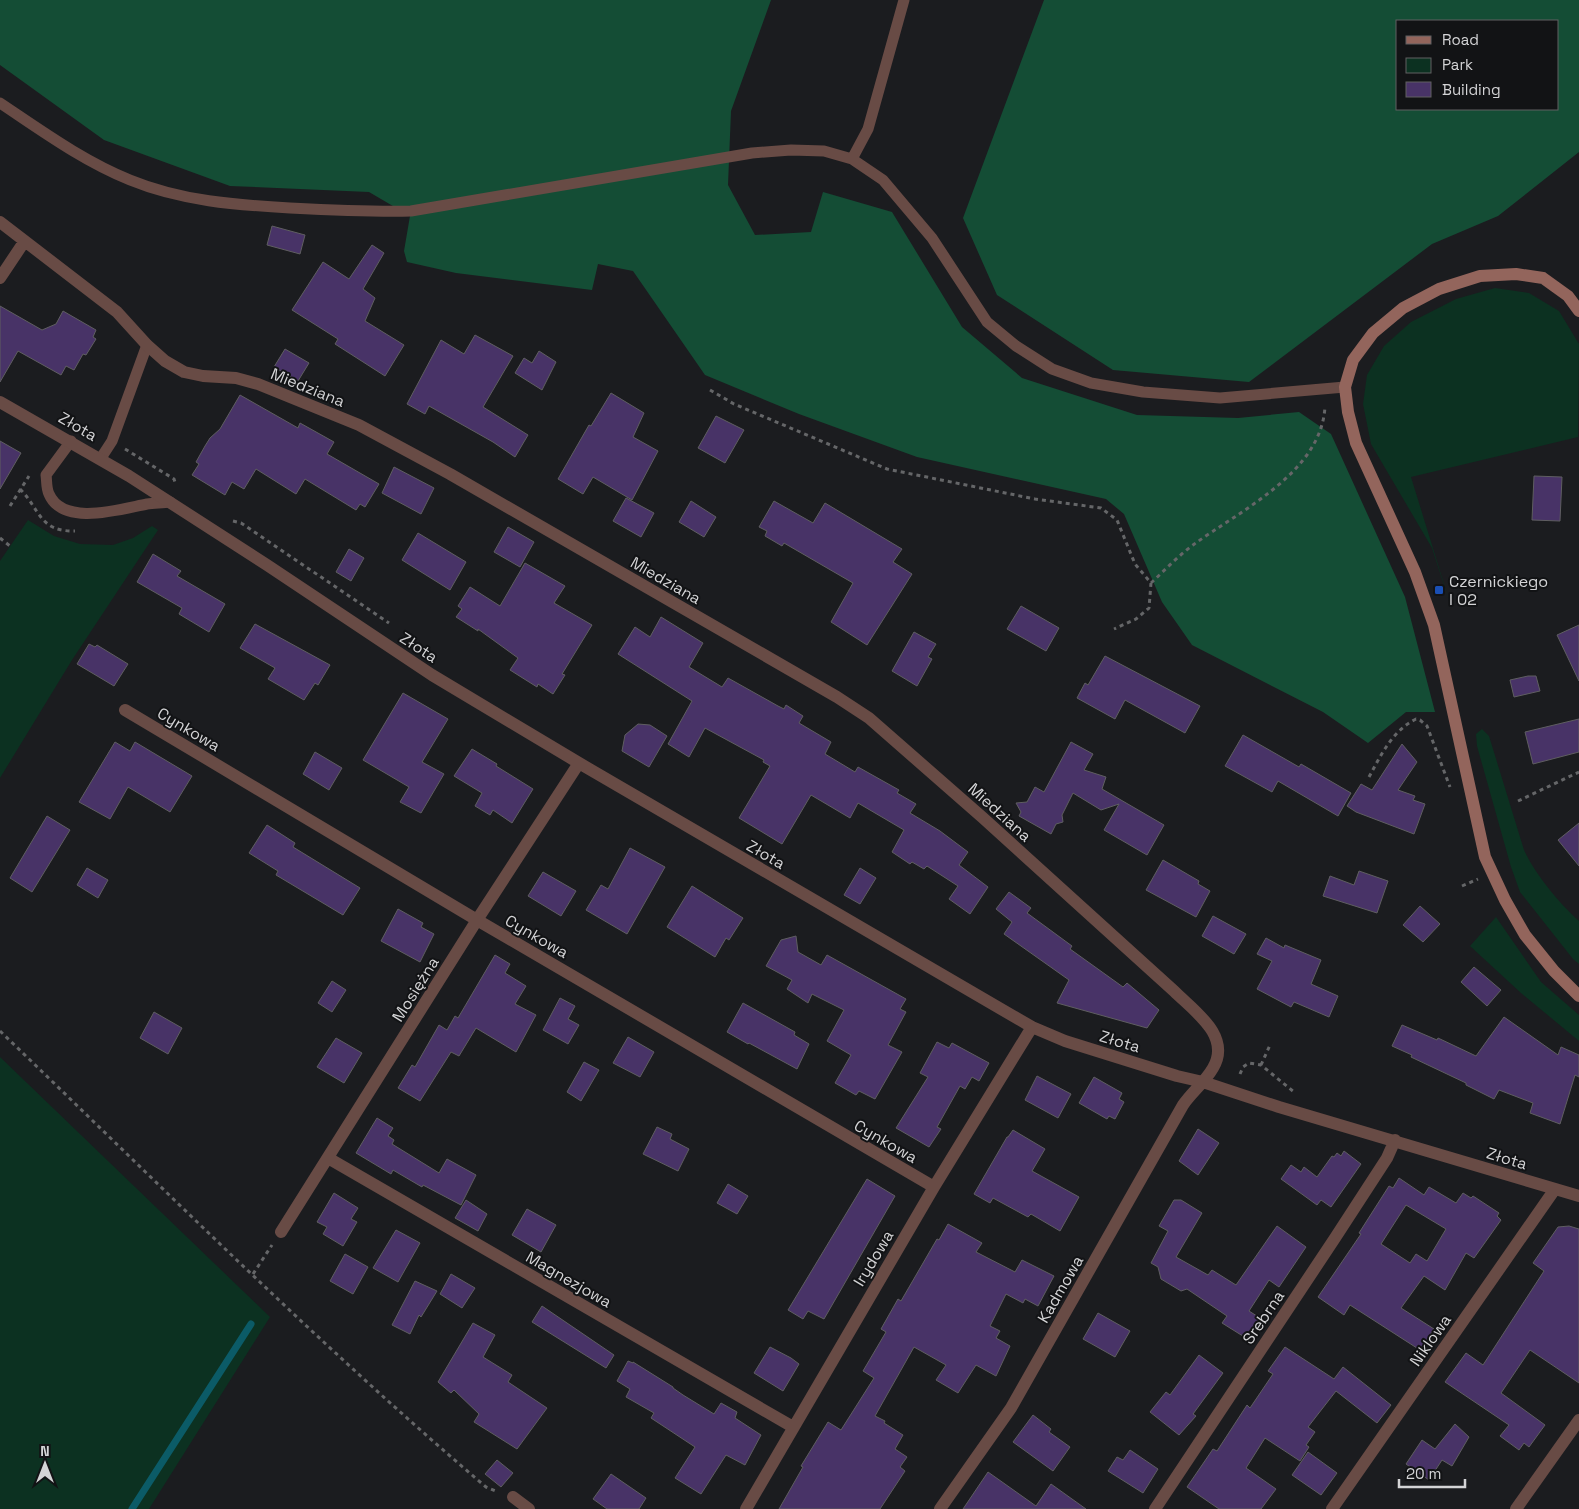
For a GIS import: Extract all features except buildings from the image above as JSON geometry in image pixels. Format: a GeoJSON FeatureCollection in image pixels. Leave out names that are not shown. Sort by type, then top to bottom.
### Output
{"type":"FeatureCollection","features":[{"type":"Feature","properties":{"kind":"street","name":"Miedziana"},"geometry":{"type":"LineString","coordinates":[[0,222],[117,312],[147,345],[165,361],[184,372],[203,376],[236,378],[258,384],[359,425],[450,474],[837,697],[869,718],[982,817],[1203,1019],[1214,1033],[1219,1047],[1214,1067],[1203,1082]]}},
{"type":"Feature","properties":{"kind":"street"},"geometry":{"type":"LineString","coordinates":[[0,278],[24,242]]}},
{"type":"Feature","properties":{"kind":"street"},"geometry":{"type":"LineString","coordinates":[[1579,311],[1568,296],[1542,278],[1516,274],[1480,276],[1439,288],[1403,308],[1373,333],[1353,360],[1346,387],[1348,412],[1356,443],[1415,572],[1434,625],[1485,857],[1505,900],[1525,935],[1554,971],[1579,996]]}},
{"type":"Feature","properties":{"kind":"street","name":"Złota"},"geometry":{"type":"LineString","coordinates":[[0,402],[102,458],[432,675],[579,763],[1032,1027],[1065,1041],[1177,1076],[1203,1082],[1579,1196]]}},
{"type":"Feature","properties":{"kind":"street","name":"Cynkowa"},"geometry":{"type":"LineString","coordinates":[[125,710],[477,920],[934,1187]]}},
{"type":"Feature","properties":{"kind":"street","name":"Mosiężna"},"geometry":{"type":"LineString","coordinates":[[280,1232],[477,920],[579,763]]}},
{"type":"Feature","properties":{"kind":"street","name":"Irydowa"},"geometry":{"type":"LineString","coordinates":[[746,1509],[934,1187],[1032,1027]]}},
{"type":"Feature","properties":{"kind":"street","name":"Kadmowa"},"geometry":{"type":"LineString","coordinates":[[940,1509],[1011,1408],[1184,1105],[1203,1082]]}},
{"type":"Feature","properties":{"kind":"street","name":"Srebrna"},"geometry":{"type":"LineString","coordinates":[[1155,1509],[1335,1238],[1387,1158],[1395,1140]]}},
{"type":"Feature","properties":{"kind":"street","name":"Magnezjowa"},"geometry":{"type":"LineString","coordinates":[[328,1158],[793,1427]]}},
{"type":"Feature","properties":{"kind":"street","name":"Niklowa"},"geometry":{"type":"LineString","coordinates":[[1332,1509],[1555,1190]]}},
{"type":"Feature","properties":{"kind":"street"},"geometry":{"type":"LineString","coordinates":[[1516,1509],[1579,1420]]}},
{"type":"Feature","properties":{"kind":"street"},"geometry":{"type":"LineString","coordinates":[[513,1497],[529,1509]]}},
{"type":"Feature","properties":{"kind":"lane"},"geometry":{"type":"LineString","coordinates":[[852,159],[868,129],[904,0]]}},
{"type":"Feature","properties":{"kind":"lane"},"geometry":{"type":"LineString","coordinates":[[0,103],[82,157],[131,180],[178,194],[227,204],[363,212],[411,211],[752,153],[792,150],[824,151],[852,159],[883,180],[932,238],[987,322],[1016,346],[1052,369],[1090,382],[1153,393],[1220,398],[1346,387]]}},
{"type":"Feature","properties":{"kind":"lane"},"geometry":{"type":"LineString","coordinates":[[102,458],[112,441],[147,345]]}},
{"type":"Feature","properties":{"kind":"lane"},"geometry":{"type":"LineString","coordinates":[[71,441],[46,475],[48,493],[60,507],[81,513],[170,502]]}},
{"type":"Feature","properties":{"kind":"path"},"geometry":{"type":"LineString","coordinates":[[1114,629],[1136,619],[1149,608],[1151,583],[1191,546],[1270,492],[1295,470],[1312,449],[1325,420],[1326,389]]}},
{"type":"Feature","properties":{"kind":"path"},"geometry":{"type":"LineString","coordinates":[[710,390],[734,404],[887,469],[1035,499],[1101,508],[1117,520],[1135,564],[1151,583]]}},
{"type":"Feature","properties":{"kind":"path"},"geometry":{"type":"LineString","coordinates":[[112,441],[174,479],[178,491]]}},
{"type":"Feature","properties":{"kind":"path"},"geometry":{"type":"LineString","coordinates":[[20,489],[29,498]]}},
{"type":"Feature","properties":{"kind":"path"},"geometry":{"type":"LineString","coordinates":[[231,521],[241,523],[391,624]]}},
{"type":"Feature","properties":{"kind":"path"},"geometry":{"type":"LineString","coordinates":[[0,538],[10,546]]}},
{"type":"Feature","properties":{"kind":"path"},"geometry":{"type":"LineString","coordinates":[[1369,777],[1388,743],[1396,734],[1412,721],[1420,720],[1427,726],[1454,799],[1472,803]]}},
{"type":"Feature","properties":{"kind":"path"},"geometry":{"type":"LineString","coordinates":[[1518,801],[1579,772]]}},
{"type":"Feature","properties":{"kind":"path"},"geometry":{"type":"LineString","coordinates":[[0,1031],[253,1274],[430,1439],[486,1487],[513,1497]]}},
{"type":"Feature","properties":{"kind":"path"},"geometry":{"type":"LineString","coordinates":[[1261,1065],[1270,1045]]}},
{"type":"Feature","properties":{"kind":"path"},"geometry":{"type":"LineString","coordinates":[[1240,1074],[1243,1067],[1249,1063],[1261,1065],[1295,1093]]}},
{"type":"Feature","properties":{"kind":"path"},"geometry":{"type":"LineString","coordinates":[[1214,1067],[1240,1074],[1244,1079]]}},
{"type":"Feature","properties":{"kind":"path"},"geometry":{"type":"LineString","coordinates":[[253,1274],[280,1232]]}},
{"type":"Feature","properties":{"kind":"green space"},"geometry":{"type":"Polygon","coordinates":[[[0,0],[771,0],[731,111],[728,185],[755,235],[811,232],[823,192],[892,212],[962,327],[1022,378],[1137,415],[1238,418],[1299,412],[1331,434],[1405,597],[1435,712],[1406,712],[1368,743],[1323,712],[1192,645],[1162,602],[1124,514],[1106,499],[917,457],[799,414],[705,375],[633,271],[598,264],[592,290],[456,273],[407,262],[404,251],[410,216],[369,192],[230,186],[104,140],[0,65],[0,0]]]}},
{"type":"Feature","properties":{"kind":"green space"},"geometry":{"type":"Polygon","coordinates":[[[1044,0],[1579,0],[1579,152],[1498,216],[1432,244],[1249,382],[1113,370],[997,295],[963,218],[1044,0]]]}},
{"type":"Feature","properties":{"kind":"green space"},"geometry":{"type":"Polygon","coordinates":[[[1495,288],[1529,293],[1559,311],[1579,344],[1578,437],[1411,477],[1452,610],[1432,548],[1371,444],[1363,404],[1367,375],[1384,346],[1411,322],[1456,299],[1495,288]]]}},
{"type":"Feature","properties":{"kind":"green space"},"geometry":{"type":"Polygon","coordinates":[[[28,520],[54,536],[80,544],[113,545],[133,538],[152,526],[158,530],[72,660],[0,778],[0,561],[28,520]]]}},
{"type":"Feature","properties":{"kind":"green space"},"geometry":{"type":"Polygon","coordinates":[[[1482,729],[1489,736],[1524,850],[1534,869],[1548,888],[1579,921],[1579,964],[1520,892],[1511,867],[1477,746],[1476,734],[1482,729]]]}},
{"type":"Feature","properties":{"kind":"green space"},"geometry":{"type":"Polygon","coordinates":[[[1496,917],[1541,982],[1579,1015],[1579,1041],[1521,993],[1470,946],[1496,917]]]}},
{"type":"Feature","properties":{"kind":"green space"},"geometry":{"type":"Polygon","coordinates":[[[0,1057],[270,1317],[149,1509],[0,1509],[0,1057]]]}},
{"type":"Feature","properties":{"kind":"waterway"},"geometry":{"type":"LineString","coordinates":[[132,1509],[251,1324]]}},
{"type":"Feature","properties":{"kind":"place","name":"Czernickiego I 02"},"geometry":{"type":"Point","coordinates":[1439,590]}}]}
